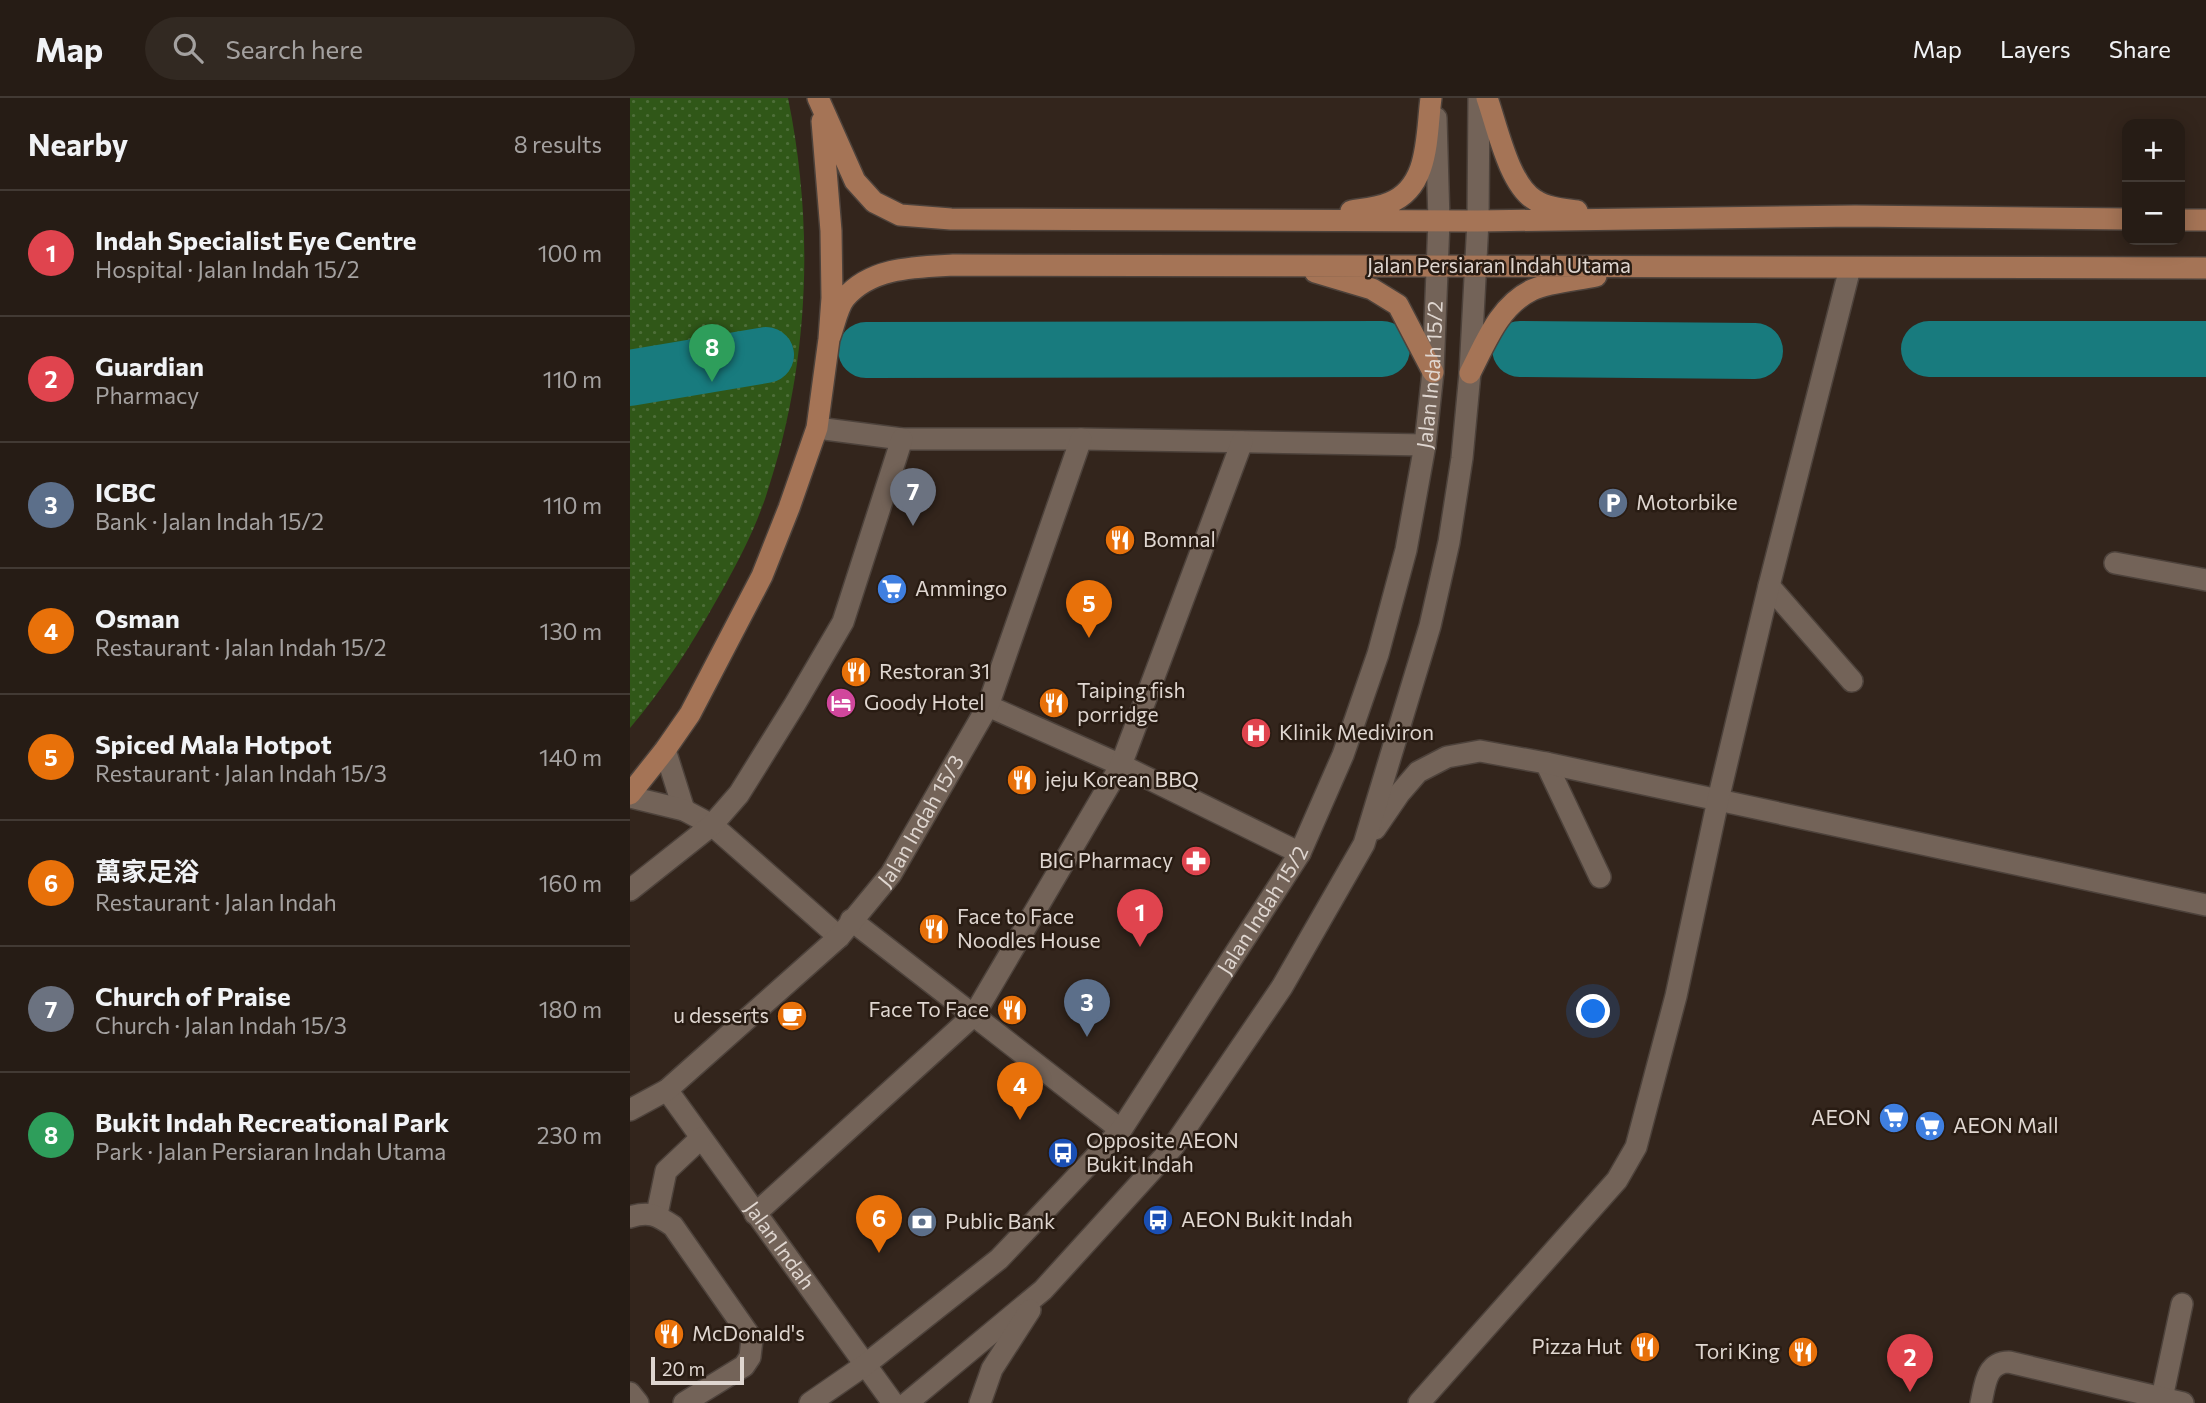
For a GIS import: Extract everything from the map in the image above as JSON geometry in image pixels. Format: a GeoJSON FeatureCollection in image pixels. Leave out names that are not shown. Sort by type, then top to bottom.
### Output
{"type":"FeatureCollection","features":[{"type":"Feature","properties":{"kind":"main road"},"geometry":{"type":"LineString","coordinates":[[1294,221],[1376,207],[1401,196],[1412,186],[1422,170],[1433,98]]}},
{"type":"Feature","properties":{"kind":"main road"},"geometry":{"type":"LineString","coordinates":[[1487,98],[1515,179],[1529,195],[1551,207],[1633,220]]}},
{"type":"Feature","properties":{"kind":"main road","name":"Jalan Persiaran Indah Utama"},"geometry":{"type":"LineString","coordinates":[[819,102],[855,181],[874,202],[900,215],[951,219],[1294,221],[1854,216],[2122,219]]}},
{"type":"Feature","properties":{"kind":"main road","name":"Jalan Persiaran Indah Utama"},"geometry":{"type":"LineString","coordinates":[[630,795],[690,713],[762,576],[817,428],[832,298],[831,231],[819,102]]}},
{"type":"Feature","properties":{"kind":"main road"},"geometry":{"type":"LineString","coordinates":[[2185,220],[2206,220]]}},
{"type":"Feature","properties":{"kind":"main road"},"geometry":{"type":"LineString","coordinates":[[1290,265],[1385,295],[1398,305],[1433,372]]}},
{"type":"Feature","properties":{"kind":"main road","name":"Jalan Persiaran Indah Utama"},"geometry":{"type":"LineString","coordinates":[[829,339],[844,300],[861,284],[883,274],[910,267],[1290,265],[2206,268]]}},
{"type":"Feature","properties":{"kind":"main road"},"geometry":{"type":"LineString","coordinates":[[1470,373],[1495,324],[1520,297],[1534,289],[1640,267]]}},
{"type":"Feature","properties":{"kind":"street","name":"Jalan Indah 15/2"},"geometry":{"type":"LineString","coordinates":[[810,1403],[865,1366],[999,1259],[1121,1130],[1300,853],[1343,755],[1378,654],[1406,550],[1425,445],[1433,372],[1438,266],[1439,221],[1433,98]]}},
{"type":"Feature","properties":{"kind":"street","name":"Jalan Indah 15/2"},"geometry":{"type":"LineString","coordinates":[[907,1403],[1043,1290],[1173,1147],[1282,987],[1364,844],[1430,626],[1446,554],[1462,458],[1476,266],[1479,98]]}},
{"type":"Feature","properties":{"kind":"street"},"geometry":{"type":"LineString","coordinates":[[1419,1403],[1617,1180],[1636,1147],[1676,996],[1718,800],[1769,586],[1850,268]]}},
{"type":"Feature","properties":{"kind":"street"},"geometry":{"type":"LineString","coordinates":[[817,428],[902,439],[1425,445]]}},
{"type":"Feature","properties":{"kind":"street"},"geometry":{"type":"LineString","coordinates":[[630,890],[712,825],[739,794],[843,622],[902,439]]}},
{"type":"Feature","properties":{"kind":"street","name":"Jalan Indah 15/3"},"geometry":{"type":"LineString","coordinates":[[630,1110],[667,1090],[845,929],[891,874],[988,706],[1081,439]]}},
{"type":"Feature","properties":{"kind":"street"},"geometry":{"type":"LineString","coordinates":[[755,1214],[974,1015],[1121,765],[1242,442]]}},
{"type":"Feature","properties":{"kind":"street"},"geometry":{"type":"LineString","coordinates":[[2115,563],[2206,580]]}},
{"type":"Feature","properties":{"kind":"street"},"geometry":{"type":"LineString","coordinates":[[1769,586],[1852,681]]}},
{"type":"Feature","properties":{"kind":"street"},"geometry":{"type":"LineString","coordinates":[[988,706],[1121,765],[1300,853]]}},
{"type":"Feature","properties":{"kind":"street"},"geometry":{"type":"LineString","coordinates":[[665,750],[684,810]]}},
{"type":"Feature","properties":{"kind":"street"},"geometry":{"type":"LineString","coordinates":[[1364,844],[1418,772],[1447,757],[1480,751],[2206,905]]}},
{"type":"Feature","properties":{"kind":"street"},"geometry":{"type":"LineString","coordinates":[[1546,763],[1600,877]]}},
{"type":"Feature","properties":{"kind":"street"},"geometry":{"type":"LineString","coordinates":[[630,795],[684,810],[712,825],[845,929],[974,1015],[1121,1130]]}},
{"type":"Feature","properties":{"kind":"street","name":"Jalan Indah"},"geometry":{"type":"LineString","coordinates":[[667,1090],[893,1403]]}},
{"type":"Feature","properties":{"kind":"street"},"geometry":{"type":"LineString","coordinates":[[657,1214],[666,1171],[701,1138]]}},
{"type":"Feature","properties":{"kind":"street"},"geometry":{"type":"LineString","coordinates":[[630,1217],[644,1212],[657,1214],[673,1226],[752,1339],[750,1357],[744,1366],[684,1403]]}},
{"type":"Feature","properties":{"kind":"street"},"geometry":{"type":"LineString","coordinates":[[980,1403],[992,1369],[1043,1290]]}},
{"type":"Feature","properties":{"kind":"street"},"geometry":{"type":"LineString","coordinates":[[1981,1403],[1991,1367],[1999,1362],[2173,1400],[2182,1304]]}},
{"type":"Feature","properties":{"kind":"street"},"geometry":{"type":"LineString","coordinates":[[630,1393],[638,1403]]}},
{"type":"Feature","properties":{"kind":"green space"},"geometry":{"type":"Polygon","coordinates":[[[630,98],[788,98],[797,148],[804,248],[799,349],[780,448],[766,496],[737,563],[697,634],[665,683],[630,728],[630,98]]]}},
{"type":"Feature","properties":{"kind":"waterway"},"geometry":{"type":"LineString","coordinates":[[866,350],[1382,349]]}},
{"type":"Feature","properties":{"kind":"waterway"},"geometry":{"type":"LineString","coordinates":[[1520,349],[1755,351]]}},
{"type":"Feature","properties":{"kind":"waterway"},"geometry":{"type":"LineString","coordinates":[[1929,349],[2206,349]]}},
{"type":"Feature","properties":{"kind":"waterway"},"geometry":{"type":"LineString","coordinates":[[630,378],[766,355]]}},
{"type":"Feature","properties":{"kind":"place","name":"Bukit Indah Recreational Park"},"geometry":{"type":"Point","coordinates":[712,382]}},
{"type":"Feature","properties":{"kind":"place","name":"Motorbike"},"geometry":{"type":"Point","coordinates":[1613,503]}},
{"type":"Feature","properties":{"kind":"place","name":"Church of Praise"},"geometry":{"type":"Point","coordinates":[913,526]}},
{"type":"Feature","properties":{"kind":"place","name":"Bomnal"},"geometry":{"type":"Point","coordinates":[1120,540]}},
{"type":"Feature","properties":{"kind":"place","name":"Ammingo"},"geometry":{"type":"Point","coordinates":[892,589]}},
{"type":"Feature","properties":{"kind":"place","name":"Spiced Mala Hotpot"},"geometry":{"type":"Point","coordinates":[1089,638]}},
{"type":"Feature","properties":{"kind":"place","name":"Restoran 31"},"geometry":{"type":"Point","coordinates":[856,672]}},
{"type":"Feature","properties":{"kind":"place","name":"Goody Hotel"},"geometry":{"type":"Point","coordinates":[841,703]}},
{"type":"Feature","properties":{"kind":"place","name":"Taiping fish porridge"},"geometry":{"type":"Point","coordinates":[1054,703]}},
{"type":"Feature","properties":{"kind":"place","name":"Klinik Mediviron"},"geometry":{"type":"Point","coordinates":[1256,733]}},
{"type":"Feature","properties":{"kind":"place","name":"jeju Korean BBQ"},"geometry":{"type":"Point","coordinates":[1022,780]}},
{"type":"Feature","properties":{"kind":"place","name":"BIG Pharmacy"},"geometry":{"type":"Point","coordinates":[1196,861]}},
{"type":"Feature","properties":{"kind":"place","name":"Face to Face Noodles House"},"geometry":{"type":"Point","coordinates":[934,929]}},
{"type":"Feature","properties":{"kind":"place","name":"Indah Specialist Eye Centre"},"geometry":{"type":"Point","coordinates":[1140,947]}},
{"type":"Feature","properties":{"kind":"place","name":"Face To Face"},"geometry":{"type":"Point","coordinates":[1012,1010]}},
{"type":"Feature","properties":{"kind":"place","name":"u desserts"},"geometry":{"type":"Point","coordinates":[792,1016]}},
{"type":"Feature","properties":{"kind":"place","name":"ICBC"},"geometry":{"type":"Point","coordinates":[1087,1037]}},
{"type":"Feature","properties":{"kind":"place","name":"AEON"},"geometry":{"type":"Point","coordinates":[1894,1118]}},
{"type":"Feature","properties":{"kind":"place","name":"Osman"},"geometry":{"type":"Point","coordinates":[1020,1120]}},
{"type":"Feature","properties":{"kind":"place","name":"AEON Mall"},"geometry":{"type":"Point","coordinates":[1930,1126]}},
{"type":"Feature","properties":{"kind":"place","name":"Opposite AEON Bukit Indah"},"geometry":{"type":"Point","coordinates":[1063,1153]}},
{"type":"Feature","properties":{"kind":"place","name":"AEON Bukit Indah"},"geometry":{"type":"Point","coordinates":[1158,1220]}},
{"type":"Feature","properties":{"kind":"place","name":"Public Bank"},"geometry":{"type":"Point","coordinates":[922,1222]}},
{"type":"Feature","properties":{"kind":"place","name":"萬家足浴"},"geometry":{"type":"Point","coordinates":[879,1253]}},
{"type":"Feature","properties":{"kind":"place","name":"McDonald's"},"geometry":{"type":"Point","coordinates":[669,1334]}},
{"type":"Feature","properties":{"kind":"place","name":"Pizza Hut"},"geometry":{"type":"Point","coordinates":[1645,1347]}},
{"type":"Feature","properties":{"kind":"place","name":"Tori King"},"geometry":{"type":"Point","coordinates":[1803,1352]}},
{"type":"Feature","properties":{"kind":"place","name":"Guardian"},"geometry":{"type":"Point","coordinates":[1910,1392]}}]}
